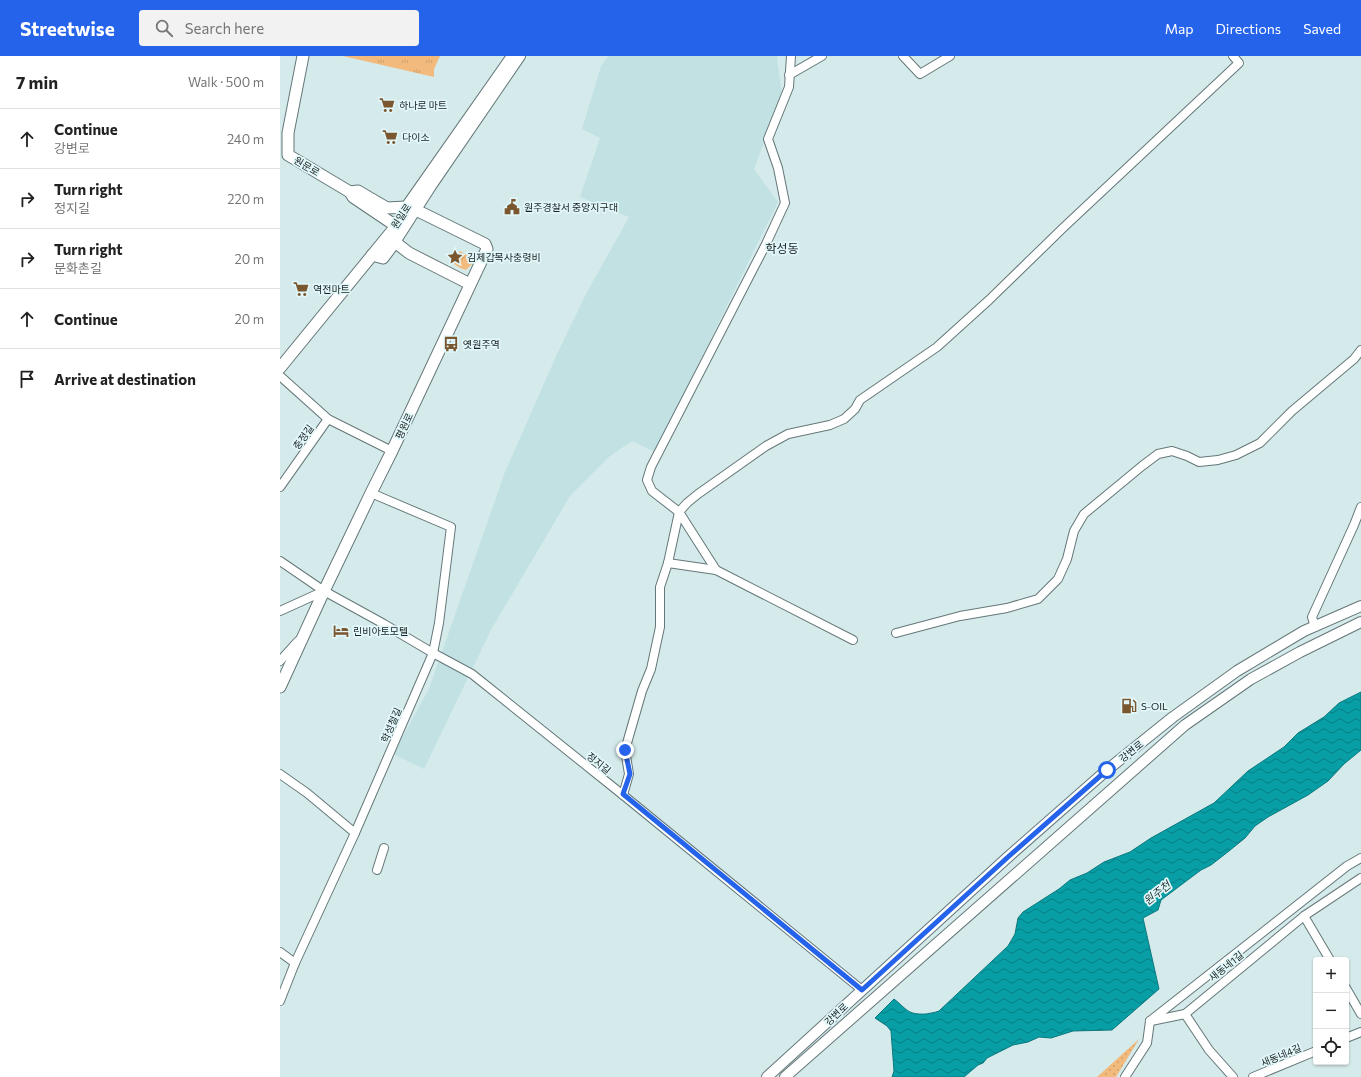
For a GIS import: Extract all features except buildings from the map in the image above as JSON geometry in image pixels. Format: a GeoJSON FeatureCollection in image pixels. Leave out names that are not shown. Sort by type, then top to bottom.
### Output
{"type":"FeatureCollection","features":[{"type":"Feature","properties":{"kind":"main road","name":"원문로"},"geometry":{"type":"LineString","coordinates":[[304,56],[284,154],[350,192],[353,198],[396,226]]}},
{"type":"Feature","properties":{"kind":"main road","name":"원문로"},"geometry":{"type":"LineString","coordinates":[[350,192],[358,191],[386,208],[411,209]]}},
{"type":"Feature","properties":{"kind":"main road","name":"평원로"},"geometry":{"type":"LineString","coordinates":[[280,687],[324,591],[487,249],[485,244],[411,209]]}},
{"type":"Feature","properties":{"kind":"main road","name":"원일로"},"geometry":{"type":"LineString","coordinates":[[280,368],[396,226]]}},
{"type":"Feature","properties":{"kind":"main road"},"geometry":{"type":"LineString","coordinates":[[372,255],[383,258],[395,242],[409,253],[470,284]]}},
{"type":"Feature","properties":{"kind":"street","name":"원일로"},"geometry":{"type":"LineString","coordinates":[[396,226],[411,209],[512,56]]}},
{"type":"Feature","properties":{"kind":"street"},"geometry":{"type":"LineString","coordinates":[[395,242],[411,209],[431,186],[520,56]]}},
{"type":"Feature","properties":{"kind":"street"},"geometry":{"type":"LineString","coordinates":[[716,570],[679,512],[652,491],[647,480],[651,467],[766,244],[785,203],[778,168],[768,138],[788,87],[791,56]]}},
{"type":"Feature","properties":{"kind":"street"},"geometry":{"type":"LineString","coordinates":[[789,75],[822,56]]}},
{"type":"Feature","properties":{"kind":"street"},"geometry":{"type":"LineString","coordinates":[[903,56],[920,74],[950,56]]}},
{"type":"Feature","properties":{"kind":"street"},"geometry":{"type":"LineString","coordinates":[[623,794],[630,774],[625,750],[642,691],[651,669],[660,627],[660,587],[668,563],[679,512],[698,494],[766,446],[788,434],[830,425],[844,419],[855,409],[860,400],[937,347],[989,300],[1064,227],[1239,63],[1233,56]]}},
{"type":"Feature","properties":{"kind":"street"},"geometry":{"type":"LineString","coordinates":[[395,242],[396,226]]}},
{"type":"Feature","properties":{"kind":"street"},"geometry":{"type":"LineString","coordinates":[[896,633],[960,616],[1007,608],[1038,599],[1058,579],[1067,559],[1074,531],[1084,514],[1142,466],[1158,454],[1172,451],[1199,462],[1218,460],[1236,455],[1260,443],[1292,411],[1354,359],[1361,350]]}},
{"type":"Feature","properties":{"kind":"street"},"geometry":{"type":"LineString","coordinates":[[280,376],[328,419],[392,451]]}},
{"type":"Feature","properties":{"kind":"street","name":"충정길"},"geometry":{"type":"LineString","coordinates":[[280,487],[328,419]]}},
{"type":"Feature","properties":{"kind":"street","name":"학성철길"},"geometry":{"type":"LineString","coordinates":[[280,1001],[295,963],[355,833],[433,653],[439,623],[451,527],[371,493]]}},
{"type":"Feature","properties":{"kind":"street"},"geometry":{"type":"LineString","coordinates":[[1315,627],[1312,618],[1361,507]]}},
{"type":"Feature","properties":{"kind":"street","name":"정지길"},"geometry":{"type":"LineString","coordinates":[[280,561],[324,591],[472,674],[623,794],[862,990]]}},
{"type":"Feature","properties":{"kind":"street"},"geometry":{"type":"LineString","coordinates":[[668,563],[716,570],[853,640]]}},
{"type":"Feature","properties":{"kind":"street"},"geometry":{"type":"LineString","coordinates":[[280,611],[324,591]]}},
{"type":"Feature","properties":{"kind":"street","name":"강변로"},"geometry":{"type":"LineString","coordinates":[[767,1077],[1002,862],[1107,770],[1173,717],[1237,671],[1304,631],[1361,606]]}},
{"type":"Feature","properties":{"kind":"street","name":"강변로"},"geometry":{"type":"LineString","coordinates":[[785,1077],[1185,725],[1251,679],[1300,652],[1361,622]]}},
{"type":"Feature","properties":{"kind":"street"},"geometry":{"type":"LineString","coordinates":[[280,661],[304,634]]}},
{"type":"Feature","properties":{"kind":"street"},"geometry":{"type":"LineString","coordinates":[[280,774],[307,793],[355,833]]}},
{"type":"Feature","properties":{"kind":"street"},"geometry":{"type":"LineString","coordinates":[[377,870],[384,848]]}},
{"type":"Feature","properties":{"kind":"street"},"geometry":{"type":"LineString","coordinates":[[1125,1077],[1147,1043],[1150,1021],[1347,866],[1361,858]]}},
{"type":"Feature","properties":{"kind":"street","name":"새동네1길"},"geometry":{"type":"LineString","coordinates":[[1150,1021],[1185,1014],[1304,916],[1361,878]]}},
{"type":"Feature","properties":{"kind":"street"},"geometry":{"type":"LineString","coordinates":[[1304,916],[1328,957]]}},
{"type":"Feature","properties":{"kind":"street"},"geometry":{"type":"LineString","coordinates":[[280,952],[295,963]]}},
{"type":"Feature","properties":{"kind":"street"},"geometry":{"type":"LineString","coordinates":[[862,990],[872,999]]}},
{"type":"Feature","properties":{"kind":"street"},"geometry":{"type":"LineString","coordinates":[[1349,993],[1361,1014]]}},
{"type":"Feature","properties":{"kind":"street"},"geometry":{"type":"LineString","coordinates":[[1185,1014],[1208,1050],[1233,1077]]}},
{"type":"Feature","properties":{"kind":"street"},"geometry":{"type":"LineString","coordinates":[[1349,1037],[1361,1032]]}},
{"type":"Feature","properties":{"kind":"street","name":"새동네4길"},"geometry":{"type":"LineString","coordinates":[[1254,1077],[1313,1052]]}},
{"type":"Feature","properties":{"kind":"shaded area"},"geometry":{"type":"Polygon","coordinates":[[[608,56],[778,56],[777,59],[782,93],[754,169],[778,202],[655,452],[632,441],[610,456],[570,496],[492,628],[424,769],[393,754],[429,689],[505,472],[558,352],[586,294],[629,217],[580,197],[600,138],[582,129],[601,66],[608,56]]]}},
{"type":"Feature","properties":{"kind":"green space"},"geometry":{"type":"Polygon","coordinates":[[[343,56],[440,56],[434,69],[434,77],[343,56]]]}},
{"type":"Feature","properties":{"kind":"green space"},"geometry":{"type":"Polygon","coordinates":[[[460,251],[472,258],[473,263],[466,270],[454,264],[460,251]]]}},
{"type":"Feature","properties":{"kind":"green space"},"geometry":{"type":"Polygon","coordinates":[[[1139,1039],[1116,1077],[1097,1077],[1139,1039]]]}},
{"type":"Feature","properties":{"kind":"water","name":"원주천"},"geometry":{"type":"Polygon","coordinates":[[[1361,692],[1361,750],[1344,764],[1328,781],[1308,795],[1268,817],[1255,826],[1245,838],[1229,851],[1161,900],[1158,910],[1143,918],[1159,989],[1112,1030],[1073,1031],[1051,1038],[1039,1037],[1028,1042],[1013,1045],[987,1058],[983,1063],[978,1065],[964,1077],[892,1077],[894,1071],[891,1031],[887,1026],[875,1018],[894,999],[911,1012],[926,1014],[939,1011],[1008,946],[1015,934],[1018,918],[1023,912],[1059,889],[1070,880],[1087,873],[1104,862],[1130,852],[1151,838],[1214,803],[1248,771],[1284,747],[1298,733],[1324,717],[1339,703],[1361,692]]]}},
{"type":"Feature","properties":{"kind":"place","name":"하나로 마트"},"geometry":{"type":"Point","coordinates":[387,105]}},
{"type":"Feature","properties":{"kind":"place","name":"다이소"},"geometry":{"type":"Point","coordinates":[390,137]}},
{"type":"Feature","properties":{"kind":"place","name":"원주경찰서 중앙지구대"},"geometry":{"type":"Point","coordinates":[512,207]}},
{"type":"Feature","properties":{"kind":"place","name":"김제갑목사충령비"},"geometry":{"type":"Point","coordinates":[455,257]}},
{"type":"Feature","properties":{"kind":"place","name":"역전마트"},"geometry":{"type":"Point","coordinates":[301,289]}},
{"type":"Feature","properties":{"kind":"place","name":"옛원주역"},"geometry":{"type":"Point","coordinates":[451,344]}},
{"type":"Feature","properties":{"kind":"place","name":"린비아토모텔"},"geometry":{"type":"Point","coordinates":[341,631]}},
{"type":"Feature","properties":{"kind":"place","name":"S-OIL"},"geometry":{"type":"Point","coordinates":[1129,706]}},
{"type":"Feature","properties":{"kind":"district","name":"학성동"},"geometry":{"type":"Point","coordinates":[782,249]}},
{"type":"Feature","properties":{"kind":"route"},"geometry":{"type":"LineString","coordinates":[[625,750],[630,774],[623,794],[862,990],[1008,857],[1107,770]]}}]}
